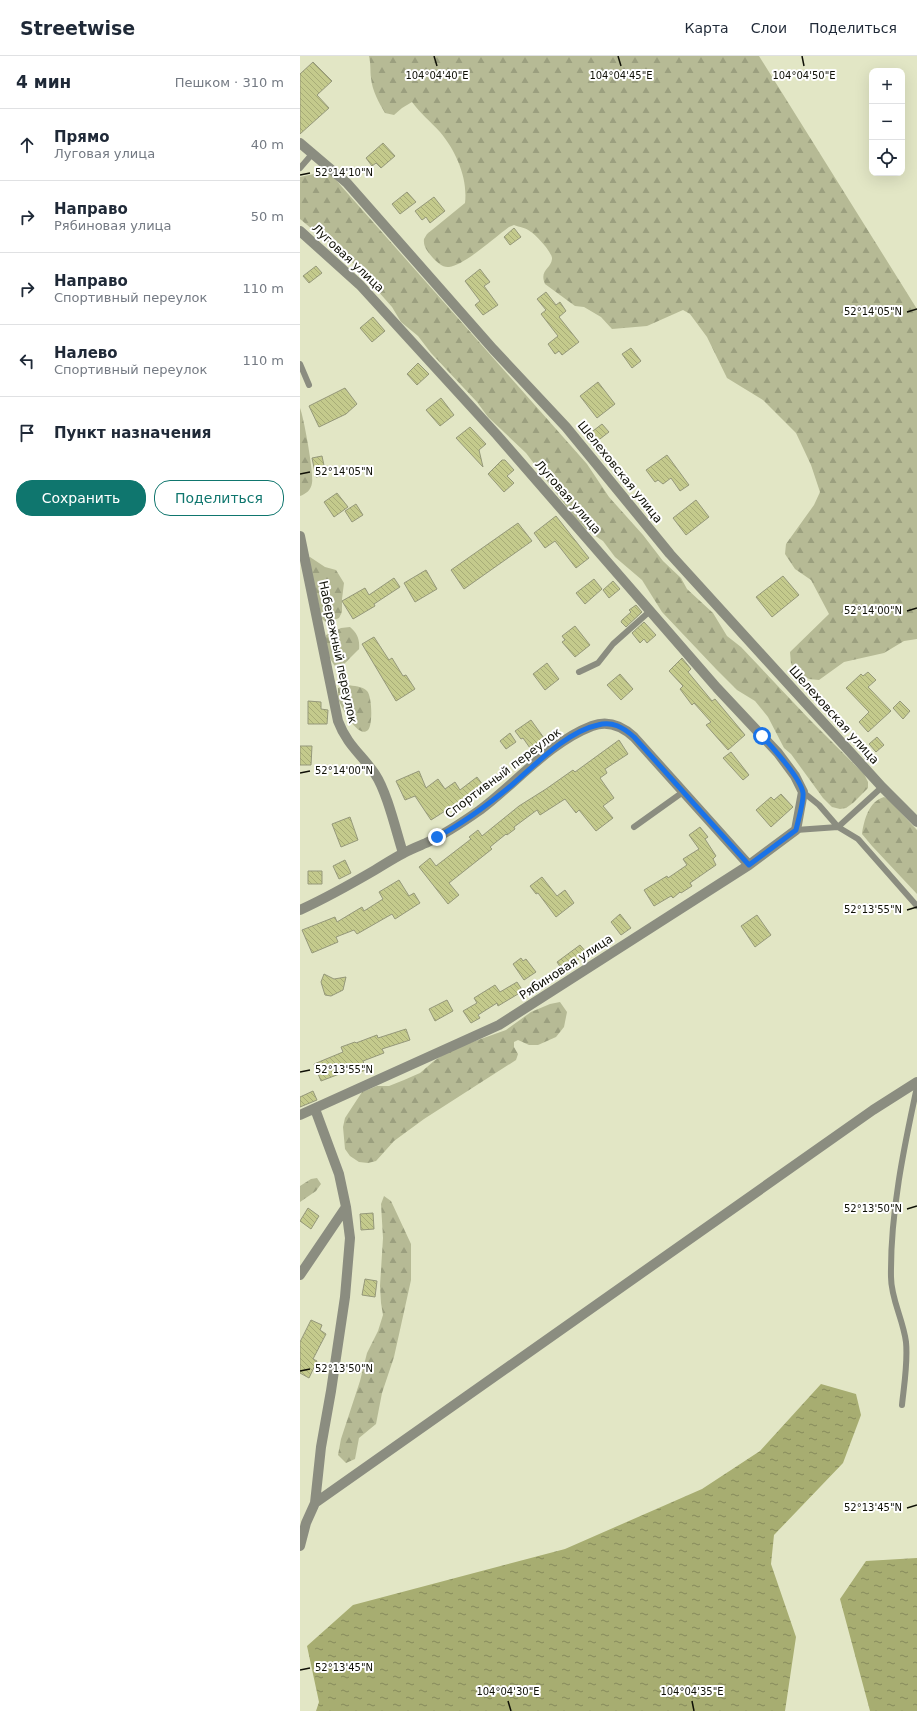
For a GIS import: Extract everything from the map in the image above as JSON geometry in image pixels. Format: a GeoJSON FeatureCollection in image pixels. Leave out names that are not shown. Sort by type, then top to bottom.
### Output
{"type":"FeatureCollection","features":[{"type":"Feature","properties":{"kind":"street","name":"Шелеховская улица"},"geometry":{"type":"LineString","coordinates":[[300,143],[347,183],[493,349],[566,427],[670,554],[882,787],[917,822]]}},
{"type":"Feature","properties":{"kind":"street","name":"Луговая улица"},"geometry":{"type":"LineString","coordinates":[[300,231],[360,285],[497,435],[650,611],[781,757],[795,776],[803,792]]}},
{"type":"Feature","properties":{"kind":"street","name":"Набережный переулок"},"geometry":{"type":"LineString","coordinates":[[300,536],[338,721],[346,740],[375,774],[381,785],[403,853]]}},
{"type":"Feature","properties":{"kind":"street","name":"Спортивный переулок"},"geometry":{"type":"LineString","coordinates":[[300,910],[346,887],[403,853],[426,843],[457,826],[494,799],[544,756],[566,740],[598,725],[615,725],[628,731],[722,833],[749,865]]}},
{"type":"Feature","properties":{"kind":"street"},"geometry":{"type":"LineString","coordinates":[[796,830],[803,792]]}},
{"type":"Feature","properties":{"kind":"street","name":"Рябиновая улица"},"geometry":{"type":"LineString","coordinates":[[300,1115],[499,1025],[749,865],[796,830]]}},
{"type":"Feature","properties":{"kind":"street"},"geometry":{"type":"LineString","coordinates":[[315,1503],[847,1128],[917,1082]]}},
{"type":"Feature","properties":{"kind":"street"},"geometry":{"type":"LineString","coordinates":[[300,1546],[306,1523],[315,1503],[320,1447],[331,1390],[345,1298],[350,1238],[346,1207],[339,1174],[316,1109]]}},
{"type":"Feature","properties":{"kind":"street"},"geometry":{"type":"LineString","coordinates":[[300,1275],[346,1207]]}},
{"type":"Feature","properties":{"kind":"lane"},"geometry":{"type":"LineString","coordinates":[[300,168],[313,153]]}},
{"type":"Feature","properties":{"kind":"lane"},"geometry":{"type":"LineString","coordinates":[[300,364],[309,385]]}},
{"type":"Feature","properties":{"kind":"lane"},"geometry":{"type":"LineString","coordinates":[[579,672],[598,664],[613,644],[650,611]]}},
{"type":"Feature","properties":{"kind":"lane"},"geometry":{"type":"LineString","coordinates":[[796,830],[838,827],[882,787]]}},
{"type":"Feature","properties":{"kind":"lane"},"geometry":{"type":"LineString","coordinates":[[634,827],[683,792]]}},
{"type":"Feature","properties":{"kind":"lane"},"geometry":{"type":"LineString","coordinates":[[803,792],[819,805],[838,827],[858,839],[917,906]]}},
{"type":"Feature","properties":{"kind":"lane"},"geometry":{"type":"LineString","coordinates":[[902,1406],[906,1342],[894,1301],[891,1277],[898,1187],[905,1142],[917,1087]]}},
{"type":"Feature","properties":{"kind":"green space"},"geometry":{"type":"Polygon","coordinates":[[[369,56],[759,56],[917,309],[917,639],[904,641],[884,653],[844,662],[819,680],[809,679],[797,672],[791,664],[790,652],[829,614],[811,580],[795,569],[785,554],[786,544],[814,505],[820,492],[811,465],[796,433],[763,400],[727,378],[707,337],[690,314],[683,310],[647,326],[612,329],[601,317],[584,307],[575,306],[545,284],[543,276],[551,262],[552,256],[540,240],[527,230],[514,225],[509,227],[480,250],[456,265],[449,267],[442,266],[436,261],[426,249],[424,239],[427,234],[465,203],[465,184],[460,165],[446,139],[412,102],[394,115],[385,113],[378,101],[373,87],[369,56]]]}},
{"type":"Feature","properties":{"kind":"green space"},"geometry":{"type":"Polygon","coordinates":[[[323,172],[332,175],[587,464],[609,497],[643,535],[663,561],[681,578],[687,589],[713,613],[727,636],[741,647],[810,720],[864,774],[868,782],[868,788],[853,803],[846,808],[840,809],[832,807],[823,798],[791,754],[784,748],[768,717],[755,701],[737,690],[716,669],[662,612],[642,580],[615,557],[603,541],[588,531],[575,518],[526,453],[488,417],[477,402],[431,353],[418,336],[401,322],[392,307],[354,264],[300,219],[300,177],[323,172]]]}},
{"type":"Feature","properties":{"kind":"green space"},"geometry":{"type":"Polygon","coordinates":[[[300,408],[312,469],[312,483],[309,490],[300,496],[300,408]]]}},
{"type":"Feature","properties":{"kind":"green space"},"geometry":{"type":"Polygon","coordinates":[[[310,557],[325,567],[336,570],[344,583],[342,612],[339,618],[327,623],[322,619],[308,558],[310,557]]]}},
{"type":"Feature","properties":{"kind":"green space"},"geometry":{"type":"Polygon","coordinates":[[[350,627],[358,636],[359,649],[341,667],[336,667],[328,652],[326,635],[341,628],[350,627]]]}},
{"type":"Feature","properties":{"kind":"green space"},"geometry":{"type":"Polygon","coordinates":[[[347,685],[363,688],[369,694],[371,704],[371,722],[368,730],[364,732],[359,730],[350,720],[338,698],[338,688],[347,685]]]}},
{"type":"Feature","properties":{"kind":"green space"},"geometry":{"type":"Polygon","coordinates":[[[884,797],[888,799],[917,830],[917,894],[862,834],[868,812],[875,802],[884,797]]]}},
{"type":"Feature","properties":{"kind":"green space"},"geometry":{"type":"Polygon","coordinates":[[[560,1002],[567,1012],[564,1027],[556,1037],[538,1045],[529,1045],[518,1040],[514,1042],[514,1047],[518,1054],[516,1060],[424,1119],[394,1141],[376,1161],[368,1163],[359,1162],[350,1156],[345,1149],[343,1127],[345,1118],[362,1092],[377,1086],[389,1086],[420,1073],[450,1050],[506,1030],[531,1012],[550,1004],[560,1002]]]}},
{"type":"Feature","properties":{"kind":"green space"},"geometry":{"type":"Polygon","coordinates":[[[317,1178],[321,1184],[316,1191],[300,1202],[300,1186],[311,1179],[317,1178]]]}},
{"type":"Feature","properties":{"kind":"green space"},"geometry":{"type":"Polygon","coordinates":[[[384,1196],[391,1201],[411,1244],[411,1280],[394,1357],[382,1393],[376,1424],[359,1438],[355,1459],[346,1463],[338,1455],[341,1439],[360,1381],[367,1353],[378,1331],[383,1315],[380,1286],[383,1238],[381,1204],[384,1196]]]}},
{"type":"Feature","properties":{"kind":"water"},"geometry":{"type":"Polygon","coordinates":[[[821,1384],[856,1394],[861,1415],[843,1463],[774,1535],[771,1564],[796,1637],[785,1711],[316,1711],[319,1702],[307,1646],[353,1605],[565,1549],[702,1489],[760,1451],[821,1384]]]}},
{"type":"Feature","properties":{"kind":"water"},"geometry":{"type":"Polygon","coordinates":[[[917,1558],[917,1711],[870,1711],[840,1599],[866,1561],[917,1558]]]}},
{"type":"Feature","properties":{"kind":"building"},"geometry":{"type":"Polygon","coordinates":[[[313,62],[332,81],[317,95],[329,108],[300,134],[300,74],[313,62]]]}},
{"type":"Feature","properties":{"kind":"building"},"geometry":{"type":"Polygon","coordinates":[[[383,143],[395,156],[381,168],[376,163],[372,166],[366,158],[383,143]]]}},
{"type":"Feature","properties":{"kind":"building"},"geometry":{"type":"Polygon","coordinates":[[[407,192],[416,202],[400,214],[392,204],[407,192]]]}},
{"type":"Feature","properties":{"kind":"building"},"geometry":{"type":"Polygon","coordinates":[[[434,197],[445,211],[430,223],[426,217],[422,220],[415,211],[434,197]]]}},
{"type":"Feature","properties":{"kind":"building"},"geometry":{"type":"Polygon","coordinates":[[[514,228],[521,237],[510,245],[504,237],[514,228]]]}},
{"type":"Feature","properties":{"kind":"building"},"geometry":{"type":"Polygon","coordinates":[[[316,266],[322,273],[309,283],[303,276],[316,266]]]}},
{"type":"Feature","properties":{"kind":"building"},"geometry":{"type":"Polygon","coordinates":[[[480,269],[490,282],[484,286],[498,305],[483,315],[475,305],[480,301],[465,281],[480,269]]]}},
{"type":"Feature","properties":{"kind":"building"},"geometry":{"type":"Polygon","coordinates":[[[546,292],[556,305],[560,302],[566,311],[559,317],[579,342],[562,355],[559,351],[555,354],[548,344],[558,336],[541,314],[546,310],[537,299],[546,292]]]}},
{"type":"Feature","properties":{"kind":"building"},"geometry":{"type":"Polygon","coordinates":[[[373,317],[385,331],[372,342],[360,328],[373,317]]]}},
{"type":"Feature","properties":{"kind":"building"},"geometry":{"type":"Polygon","coordinates":[[[631,348],[641,361],[632,368],[622,354],[631,348]]]}},
{"type":"Feature","properties":{"kind":"building"},"geometry":{"type":"Polygon","coordinates":[[[418,363],[429,374],[417,385],[407,374],[418,363]]]}},
{"type":"Feature","properties":{"kind":"building"},"geometry":{"type":"Polygon","coordinates":[[[598,382],[615,404],[597,418],[580,396],[598,382]]]}},
{"type":"Feature","properties":{"kind":"building"},"geometry":{"type":"Polygon","coordinates":[[[345,388],[357,404],[346,414],[319,427],[309,406],[345,388]]]}},
{"type":"Feature","properties":{"kind":"building"},"geometry":{"type":"Polygon","coordinates":[[[441,398],[454,415],[440,426],[426,410],[441,398]]]}},
{"type":"Feature","properties":{"kind":"building"},"geometry":{"type":"Polygon","coordinates":[[[602,424],[609,432],[596,442],[589,434],[602,424]]]}},
{"type":"Feature","properties":{"kind":"building"},"geometry":{"type":"Polygon","coordinates":[[[470,427],[486,444],[479,450],[483,467],[456,438],[470,427]]]}},
{"type":"Feature","properties":{"kind":"building"},"geometry":{"type":"Polygon","coordinates":[[[667,455],[689,485],[680,491],[671,478],[663,484],[658,480],[655,482],[646,470],[667,455]]]}},
{"type":"Feature","properties":{"kind":"building"},"geometry":{"type":"Polygon","coordinates":[[[322,456],[326,475],[316,477],[312,458],[322,456]]]}},
{"type":"Feature","properties":{"kind":"building"},"geometry":{"type":"Polygon","coordinates":[[[502,460],[505,460],[514,470],[507,476],[514,483],[504,492],[488,474],[502,460]]]}},
{"type":"Feature","properties":{"kind":"building"},"geometry":{"type":"Polygon","coordinates":[[[337,493],[348,507],[334,517],[324,502],[337,493]]]}},
{"type":"Feature","properties":{"kind":"building"},"geometry":{"type":"Polygon","coordinates":[[[696,500],[709,517],[686,535],[673,518],[696,500]]]}},
{"type":"Feature","properties":{"kind":"building"},"geometry":{"type":"Polygon","coordinates":[[[356,504],[363,515],[352,522],[345,511],[356,504]]]}},
{"type":"Feature","properties":{"kind":"building"},"geometry":{"type":"Polygon","coordinates":[[[556,516],[589,558],[576,568],[555,541],[545,548],[534,533],[556,516]]]}},
{"type":"Feature","properties":{"kind":"building"},"geometry":{"type":"Polygon","coordinates":[[[518,523],[532,541],[464,589],[451,570],[518,523]]]}},
{"type":"Feature","properties":{"kind":"building"},"geometry":{"type":"Polygon","coordinates":[[[426,570],[437,589],[415,602],[404,583],[426,570]]]}},
{"type":"Feature","properties":{"kind":"building"},"geometry":{"type":"Polygon","coordinates":[[[783,576],[799,595],[772,617],[756,597],[783,576]]]}},
{"type":"Feature","properties":{"kind":"building"},"geometry":{"type":"Polygon","coordinates":[[[394,578],[400,587],[374,604],[375,606],[353,619],[342,601],[365,588],[369,595],[394,578]]]}},
{"type":"Feature","properties":{"kind":"building"},"geometry":{"type":"Polygon","coordinates":[[[594,579],[602,589],[585,604],[576,593],[594,579]]]}},
{"type":"Feature","properties":{"kind":"building"},"geometry":{"type":"Polygon","coordinates":[[[613,581],[620,589],[609,598],[603,590],[613,581]]]}},
{"type":"Feature","properties":{"kind":"building"},"geometry":{"type":"Polygon","coordinates":[[[636,605],[642,612],[626,627],[621,622],[631,612],[629,610],[636,605]]]}},
{"type":"Feature","properties":{"kind":"building"},"geometry":{"type":"Polygon","coordinates":[[[644,622],[656,635],[647,643],[644,639],[640,643],[632,633],[644,622]]]}},
{"type":"Feature","properties":{"kind":"building"},"geometry":{"type":"Polygon","coordinates":[[[575,626],[590,645],[575,657],[562,642],[565,640],[562,636],[575,626]]]}},
{"type":"Feature","properties":{"kind":"building"},"geometry":{"type":"Polygon","coordinates":[[[374,637],[389,660],[392,658],[403,676],[406,675],[415,689],[396,701],[362,644],[374,637]]]}},
{"type":"Feature","properties":{"kind":"building"},"geometry":{"type":"Polygon","coordinates":[[[682,658],[691,669],[688,672],[712,701],[715,699],[745,735],[728,750],[706,725],[711,722],[694,703],[692,705],[680,689],[683,686],[669,671],[682,658]]]}},
{"type":"Feature","properties":{"kind":"building"},"geometry":{"type":"Polygon","coordinates":[[[547,663],[559,679],[545,690],[533,674],[547,663]]]}},
{"type":"Feature","properties":{"kind":"building"},"geometry":{"type":"Polygon","coordinates":[[[868,672],[876,680],[868,687],[891,711],[868,732],[859,722],[869,712],[846,688],[861,674],[863,676],[868,672]]]}},
{"type":"Feature","properties":{"kind":"building"},"geometry":{"type":"Polygon","coordinates":[[[620,674],[633,689],[621,700],[607,685],[620,674]]]}},
{"type":"Feature","properties":{"kind":"building"},"geometry":{"type":"Polygon","coordinates":[[[308,701],[321,702],[321,709],[328,710],[327,724],[308,724],[308,701]]]}},
{"type":"Feature","properties":{"kind":"building"},"geometry":{"type":"Polygon","coordinates":[[[900,701],[910,711],[903,719],[893,708],[900,701]]]}},
{"type":"Feature","properties":{"kind":"building"},"geometry":{"type":"Polygon","coordinates":[[[531,720],[544,738],[530,748],[523,738],[521,739],[515,731],[531,720]]]}},
{"type":"Feature","properties":{"kind":"building"},"geometry":{"type":"Polygon","coordinates":[[[510,733],[516,742],[506,749],[500,741],[510,733]]]}},
{"type":"Feature","properties":{"kind":"building"},"geometry":{"type":"Polygon","coordinates":[[[877,737],[884,745],[876,752],[869,744],[877,737]]]}},
{"type":"Feature","properties":{"kind":"building"},"geometry":{"type":"Polygon","coordinates":[[[619,740],[628,754],[605,769],[607,773],[600,778],[614,798],[603,806],[613,818],[596,831],[579,810],[576,813],[565,799],[540,815],[537,810],[514,827],[515,829],[507,835],[506,834],[490,847],[492,849],[449,883],[459,895],[448,904],[419,867],[430,858],[436,866],[471,839],[469,837],[478,830],[482,836],[519,806],[573,770],[575,772],[619,740]]]}},
{"type":"Feature","properties":{"kind":"building"},"geometry":{"type":"Polygon","coordinates":[[[300,746],[312,746],[311,765],[300,765],[300,746]]]}},
{"type":"Feature","properties":{"kind":"building"},"geometry":{"type":"Polygon","coordinates":[[[731,752],[749,775],[743,780],[723,758],[731,752]]]}},
{"type":"Feature","properties":{"kind":"building"},"geometry":{"type":"Polygon","coordinates":[[[419,771],[426,788],[438,779],[445,789],[455,782],[460,790],[477,777],[486,789],[470,802],[467,797],[431,820],[415,796],[405,800],[396,781],[419,771]]]}},
{"type":"Feature","properties":{"kind":"building"},"geometry":{"type":"Polygon","coordinates":[[[781,794],[793,807],[771,827],[756,810],[771,797],[774,800],[781,794]]]}},
{"type":"Feature","properties":{"kind":"building"},"geometry":{"type":"Polygon","coordinates":[[[350,817],[358,840],[341,847],[332,824],[350,817]]]}},
{"type":"Feature","properties":{"kind":"building"},"geometry":{"type":"Polygon","coordinates":[[[700,827],[708,837],[705,839],[716,856],[713,859],[716,865],[690,883],[692,886],[681,893],[680,892],[673,898],[671,896],[654,906],[644,890],[667,876],[668,878],[687,865],[683,859],[699,849],[689,835],[700,827]]]}},
{"type":"Feature","properties":{"kind":"building"},"geometry":{"type":"Polygon","coordinates":[[[345,860],[351,873],[339,879],[333,866],[345,860]]]}},
{"type":"Feature","properties":{"kind":"building"},"geometry":{"type":"Polygon","coordinates":[[[308,871],[322,871],[322,884],[308,884],[308,871]]]}},
{"type":"Feature","properties":{"kind":"building"},"geometry":{"type":"Polygon","coordinates":[[[542,877],[557,896],[565,890],[574,903],[556,917],[538,893],[536,894],[530,886],[542,877]]]}},
{"type":"Feature","properties":{"kind":"building"},"geometry":{"type":"Polygon","coordinates":[[[399,880],[409,896],[414,893],[420,903],[395,919],[392,914],[357,934],[354,930],[336,937],[338,942],[312,953],[302,930],[335,917],[337,922],[362,907],[364,911],[383,899],[379,892],[399,880]]]}},
{"type":"Feature","properties":{"kind":"building"},"geometry":{"type":"Polygon","coordinates":[[[620,914],[631,928],[621,935],[611,922],[620,914]]]}},
{"type":"Feature","properties":{"kind":"building"},"geometry":{"type":"Polygon","coordinates":[[[757,915],[771,935],[755,947],[741,926],[757,915]]]}},
{"type":"Feature","properties":{"kind":"building"},"geometry":{"type":"Polygon","coordinates":[[[580,945],[587,953],[563,971],[557,962],[580,945]]]}},
{"type":"Feature","properties":{"kind":"building"},"geometry":{"type":"Polygon","coordinates":[[[521,958],[523,961],[526,959],[536,972],[524,980],[513,964],[521,958]]]}},
{"type":"Feature","properties":{"kind":"building"},"geometry":{"type":"Polygon","coordinates":[[[324,974],[334,979],[346,977],[343,990],[331,996],[325,995],[321,982],[324,974]]]}},
{"type":"Feature","properties":{"kind":"building"},"geometry":{"type":"Polygon","coordinates":[[[517,982],[523,991],[498,1006],[497,1003],[478,1015],[480,1018],[471,1023],[463,1011],[477,1003],[474,998],[495,985],[500,992],[517,982]]]}},
{"type":"Feature","properties":{"kind":"building"},"geometry":{"type":"Polygon","coordinates":[[[447,1000],[453,1011],[435,1021],[429,1009],[447,1000]]]}},
{"type":"Feature","properties":{"kind":"building"},"geometry":{"type":"Polygon","coordinates":[[[406,1029],[410,1040],[382,1049],[384,1053],[363,1061],[366,1070],[357,1073],[355,1068],[321,1081],[314,1064],[343,1052],[341,1047],[377,1035],[378,1038],[406,1029]]]}},
{"type":"Feature","properties":{"kind":"building"},"geometry":{"type":"Polygon","coordinates":[[[313,1091],[317,1100],[300,1107],[300,1097],[313,1091]]]}},
{"type":"Feature","properties":{"kind":"building"},"geometry":{"type":"Polygon","coordinates":[[[308,1208],[319,1216],[311,1229],[300,1221],[308,1208]]]}},
{"type":"Feature","properties":{"kind":"building"},"geometry":{"type":"Polygon","coordinates":[[[373,1213],[374,1229],[361,1230],[360,1214],[373,1213]]]}},
{"type":"Feature","properties":{"kind":"building"},"geometry":{"type":"Polygon","coordinates":[[[365,1279],[377,1281],[375,1297],[362,1295],[365,1279]]]}},
{"type":"Feature","properties":{"kind":"building"},"geometry":{"type":"Polygon","coordinates":[[[311,1320],[322,1325],[320,1330],[326,1334],[313,1359],[317,1361],[309,1378],[300,1373],[300,1342],[311,1320]]]}},
{"type":"Feature","properties":{"kind":"route"},"geometry":{"type":"LineString","coordinates":[[437,837],[457,826],[480,810],[544,756],[566,740],[592,726],[610,724],[628,731],[634,737],[691,801],[722,833],[749,865],[796,830],[803,792],[795,776],[778,753],[762,736]]}}]}
